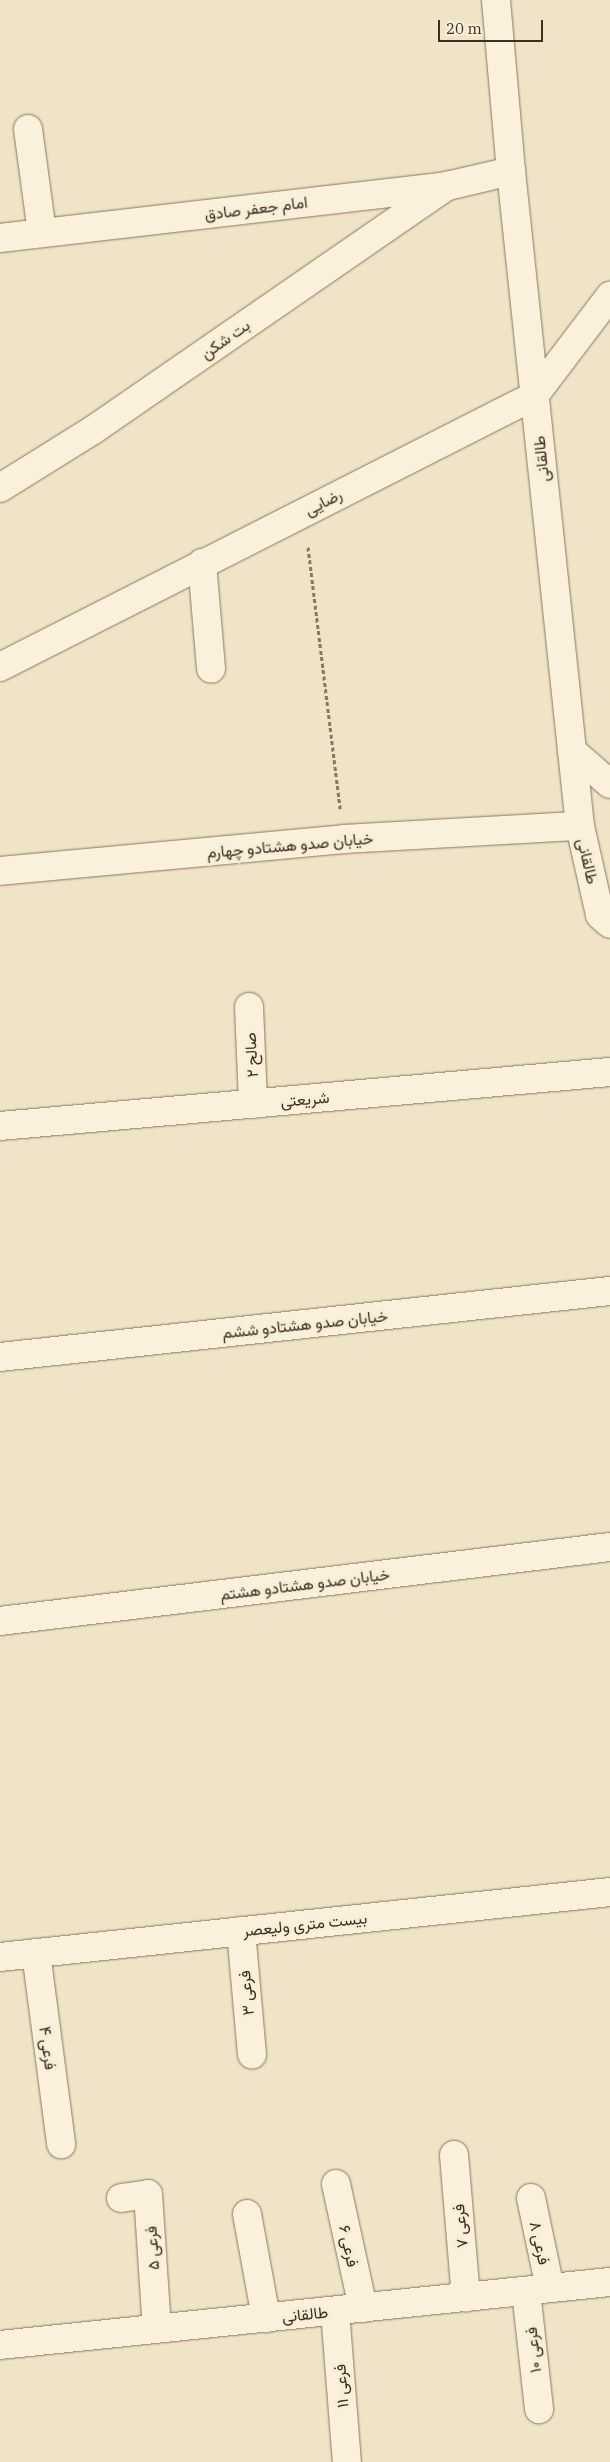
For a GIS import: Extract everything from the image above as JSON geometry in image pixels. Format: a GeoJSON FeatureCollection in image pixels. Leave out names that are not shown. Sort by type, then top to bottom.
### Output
{"type":"FeatureCollection","features":[{"type":"Feature","properties":{"kind":"street","name":"طالقانی"},"geometry":{"type":"LineString","coordinates":[[496,0],[511,171],[580,826],[607,914]]}},
{"type":"Feature","properties":{"kind":"street"},"geometry":{"type":"LineString","coordinates":[[28,129],[42,233]]}},
{"type":"Feature","properties":{"kind":"street","name":"امام جعفر صادق"},"geometry":{"type":"LineString","coordinates":[[0,238],[446,186],[511,171]]}},
{"type":"Feature","properties":{"kind":"street","name":"بت شکن"},"geometry":{"type":"LineString","coordinates":[[0,488],[93,430],[446,186]]}},
{"type":"Feature","properties":{"kind":"street","name":"رضایی"},"geometry":{"type":"LineString","coordinates":[[0,667],[303,511],[534,396],[610,296]]}},
{"type":"Feature","properties":{"kind":"street"},"geometry":{"type":"LineString","coordinates":[[202,563],[211,669]]}},
{"type":"Feature","properties":{"kind":"street"},"geometry":{"type":"LineString","coordinates":[[572,752],[610,784]]}},
{"type":"Feature","properties":{"kind":"street","name":"خیابان صدو هشتادو چهارم"},"geometry":{"type":"LineString","coordinates":[[0,871],[344,839],[580,826]]}},
{"type":"Feature","properties":{"kind":"street","name":"صالح ۲"},"geometry":{"type":"LineString","coordinates":[[248,1007],[253,1104]]}},
{"type":"Feature","properties":{"kind":"street","name":"شریعتی"},"geometry":{"type":"LineString","coordinates":[[0,1126],[610,1072]]}},
{"type":"Feature","properties":{"kind":"street","name":"خیابان صدو هشتادو ششم"},"geometry":{"type":"LineString","coordinates":[[0,1356],[610,1291]]}},
{"type":"Feature","properties":{"kind":"street","name":"خیابان صدو هشتادو هشتم"},"geometry":{"type":"LineString","coordinates":[[0,1622],[610,1547]]}},
{"type":"Feature","properties":{"kind":"street","name":"بیست متری ولیعصر"},"geometry":{"type":"LineString","coordinates":[[0,1957],[610,1892]]}},
{"type":"Feature","properties":{"kind":"street","name":"فرعی ۳"},"geometry":{"type":"LineString","coordinates":[[240,1931],[252,2055]]}},
{"type":"Feature","properties":{"kind":"street","name":"فرعی ۴"},"geometry":{"type":"LineString","coordinates":[[36,1953],[61,2144]]}},
{"type":"Feature","properties":{"kind":"street","name":"فرعی ۷"},"geometry":{"type":"LineString","coordinates":[[454,2155],[466,2297]]}},
{"type":"Feature","properties":{"kind":"street","name":"فرعی ۶"},"geometry":{"type":"LineString","coordinates":[[336,2184],[363,2308]]}},
{"type":"Feature","properties":{"kind":"street","name":"فرعی ۵"},"geometry":{"type":"LineString","coordinates":[[121,2198],[148,2194],[157,2329]]}},
{"type":"Feature","properties":{"kind":"street","name":"فرعی ۸"},"geometry":{"type":"LineString","coordinates":[[531,2198],[538,2290]]}},
{"type":"Feature","properties":{"kind":"street"},"geometry":{"type":"LineString","coordinates":[[246,2214],[266,2318]]}},
{"type":"Feature","properties":{"kind":"street","name":"طالقانی"},"geometry":{"type":"LineString","coordinates":[[0,2345],[610,2282]]}},
{"type":"Feature","properties":{"kind":"street","name":"فرعی ۱۰"},"geometry":{"type":"LineString","coordinates":[[538,2290],[539,2409]]}},
{"type":"Feature","properties":{"kind":"street","name":"فرعی ۱۱"},"geometry":{"type":"LineString","coordinates":[[335,2311],[347,2462]]}},
{"type":"Feature","properties":{"kind":"path"},"geometry":{"type":"LineString","coordinates":[[303,511],[344,839]]}}]}
